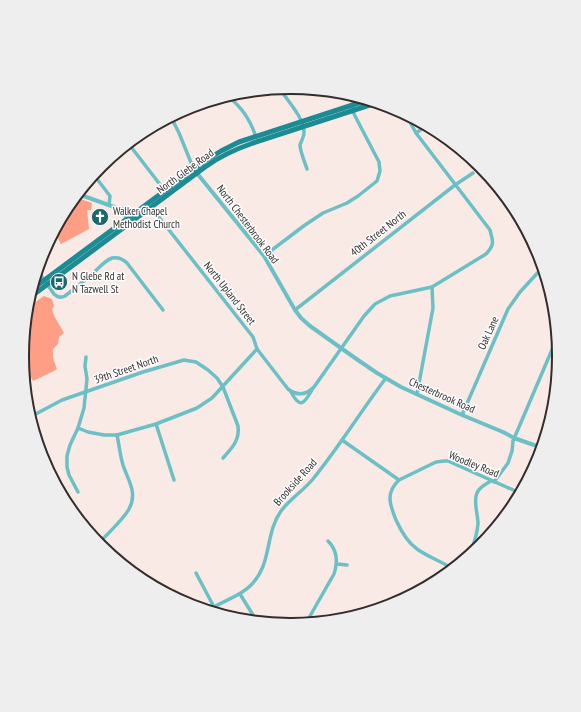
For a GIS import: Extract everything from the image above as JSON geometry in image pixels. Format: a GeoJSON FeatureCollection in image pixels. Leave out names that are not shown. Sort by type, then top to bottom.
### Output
{"type":"FeatureCollection","features":[{"type":"Feature","properties":{"kind":"main road","name":"North Glebe Road"},"geometry":{"type":"LineString","coordinates":[[38,290],[46,282],[132,219],[165,191],[196,171],[257,139],[360,104]]}},
{"type":"Feature","properties":{"kind":"main road","name":"North Glebe Road"},"geometry":{"type":"LineString","coordinates":[[353,107],[365,105]]}},
{"type":"Feature","properties":{"kind":"main road","name":"North Glebe Road"},"geometry":{"type":"LineString","coordinates":[[132,219],[152,207],[196,171]]}},
{"type":"Feature","properties":{"kind":"main road","name":"North Glebe Road"},"geometry":{"type":"LineString","coordinates":[[39,286],[46,282]]}},
{"type":"Feature","properties":{"kind":"street"},"geometry":{"type":"LineString","coordinates":[[284,94],[302,124],[304,133],[300,148],[307,169]]}},
{"type":"Feature","properties":{"kind":"street"},"geometry":{"type":"LineString","coordinates":[[233,101],[242,109],[250,120],[257,139]]}},
{"type":"Feature","properties":{"kind":"street"},"geometry":{"type":"LineString","coordinates":[[264,256],[304,225],[323,213],[347,203],[377,181],[380,171],[379,162],[355,116],[353,102]]}},
{"type":"Feature","properties":{"kind":"street","name":"North Chesterbrook Road"},"geometry":{"type":"LineString","coordinates":[[174,122],[192,165],[264,256],[295,310],[310,326],[341,348]]}},
{"type":"Feature","properties":{"kind":"street"},"geometry":{"type":"LineString","coordinates":[[290,391],[301,394],[308,392],[314,387],[364,316],[375,304],[390,296],[432,287],[486,254],[492,248],[493,242],[490,230],[416,133],[411,124]]}},
{"type":"Feature","properties":{"kind":"street"},"geometry":{"type":"LineString","coordinates":[[416,133],[421,130]]}},
{"type":"Feature","properties":{"kind":"street"},"geometry":{"type":"LineString","coordinates":[[132,148],[165,191]]}},
{"type":"Feature","properties":{"kind":"street","name":"40th Street North"},"geometry":{"type":"LineString","coordinates":[[295,310],[455,185],[473,173]]}},
{"type":"Feature","properties":{"kind":"street"},"geometry":{"type":"LineString","coordinates":[[98,180],[110,196],[109,205]]}},
{"type":"Feature","properties":{"kind":"street"},"geometry":{"type":"LineString","coordinates":[[84,196],[126,210],[132,219]]}},
{"type":"Feature","properties":{"kind":"street","name":"North Upland Street"},"geometry":{"type":"LineString","coordinates":[[152,207],[253,337],[257,349],[290,391],[295,400],[301,402],[306,400],[314,387]]}},
{"type":"Feature","properties":{"kind":"street"},"geometry":{"type":"LineString","coordinates":[[42,276],[57,296],[64,297],[106,262],[112,258],[117,258],[125,262],[162,310]]}},
{"type":"Feature","properties":{"kind":"street","name":"Oak Lane"},"geometry":{"type":"LineString","coordinates":[[462,415],[508,309],[520,292],[538,272]]}},
{"type":"Feature","properties":{"kind":"street"},"geometry":{"type":"LineString","coordinates":[[417,394],[433,308],[432,287]]}},
{"type":"Feature","properties":{"kind":"street","name":"Chesterbrook Road"},"geometry":{"type":"LineString","coordinates":[[341,348],[386,378],[417,394],[514,438],[536,445]]}},
{"type":"Feature","properties":{"kind":"street"},"geometry":{"type":"LineString","coordinates":[[78,428],[88,432],[104,435],[117,435],[156,424],[197,408],[212,398],[257,349]]}},
{"type":"Feature","properties":{"kind":"street"},"geometry":{"type":"LineString","coordinates":[[475,541],[478,518],[475,498],[476,494],[480,488],[493,481],[508,463],[514,438],[552,350]]}},
{"type":"Feature","properties":{"kind":"street"},"geometry":{"type":"LineString","coordinates":[[78,492],[69,475],[67,456],[84,408],[87,392],[85,366],[86,357]]}},
{"type":"Feature","properties":{"kind":"street","name":"39th Street North"},"geometry":{"type":"LineString","coordinates":[[36,415],[62,400],[143,372],[184,360],[196,362],[217,378],[223,387],[238,426],[238,438],[234,446],[223,458]]}},
{"type":"Feature","properties":{"kind":"street","name":"Brookside Road"},"geometry":{"type":"LineString","coordinates":[[215,607],[240,594],[256,580],[264,566],[272,530],[281,510],[312,479],[386,378]]}},
{"type":"Feature","properties":{"kind":"street"},"geometry":{"type":"LineString","coordinates":[[156,424],[174,480]]}},
{"type":"Feature","properties":{"kind":"street"},"geometry":{"type":"LineString","coordinates":[[103,538],[126,514],[132,501],[132,490],[123,464],[117,435]]}},
{"type":"Feature","properties":{"kind":"street"},"geometry":{"type":"LineString","coordinates":[[342,440],[399,480],[393,487],[389,501],[402,534],[418,550],[447,565]]}},
{"type":"Feature","properties":{"kind":"street","name":"Woodley Road"},"geometry":{"type":"LineString","coordinates":[[399,480],[436,462],[444,460],[515,491]]}},
{"type":"Feature","properties":{"kind":"street"},"geometry":{"type":"LineString","coordinates":[[310,617],[334,574],[337,564],[335,551],[328,541]]}},
{"type":"Feature","properties":{"kind":"street"},"geometry":{"type":"LineString","coordinates":[[337,564],[346,564]]}},
{"type":"Feature","properties":{"kind":"street"},"geometry":{"type":"LineString","coordinates":[[196,573],[214,606]]}},
{"type":"Feature","properties":{"kind":"street"},"geometry":{"type":"LineString","coordinates":[[240,594],[253,614]]}},
{"type":"Feature","properties":{"kind":"shaded area"},"geometry":{"type":"Polygon","coordinates":[[[81,199],[92,203],[91,210],[87,210],[89,229],[61,244],[57,237],[81,199]]]}},
{"type":"Feature","properties":{"kind":"shaded area"},"geometry":{"type":"Polygon","coordinates":[[[44,296],[52,299],[54,306],[52,309],[53,312],[64,333],[59,337],[58,344],[53,349],[53,358],[57,369],[33,381],[30,377],[29,356],[31,322],[35,303],[44,296]]]}},
{"type":"Feature","properties":{"kind":"place","name":"Walker Chapel Methodist Church"},"geometry":{"type":"Point","coordinates":[100,217]}},
{"type":"Feature","properties":{"kind":"place","name":"N Glebe Rd at N Tazwell St"},"geometry":{"type":"Point","coordinates":[59,282]}}]}
